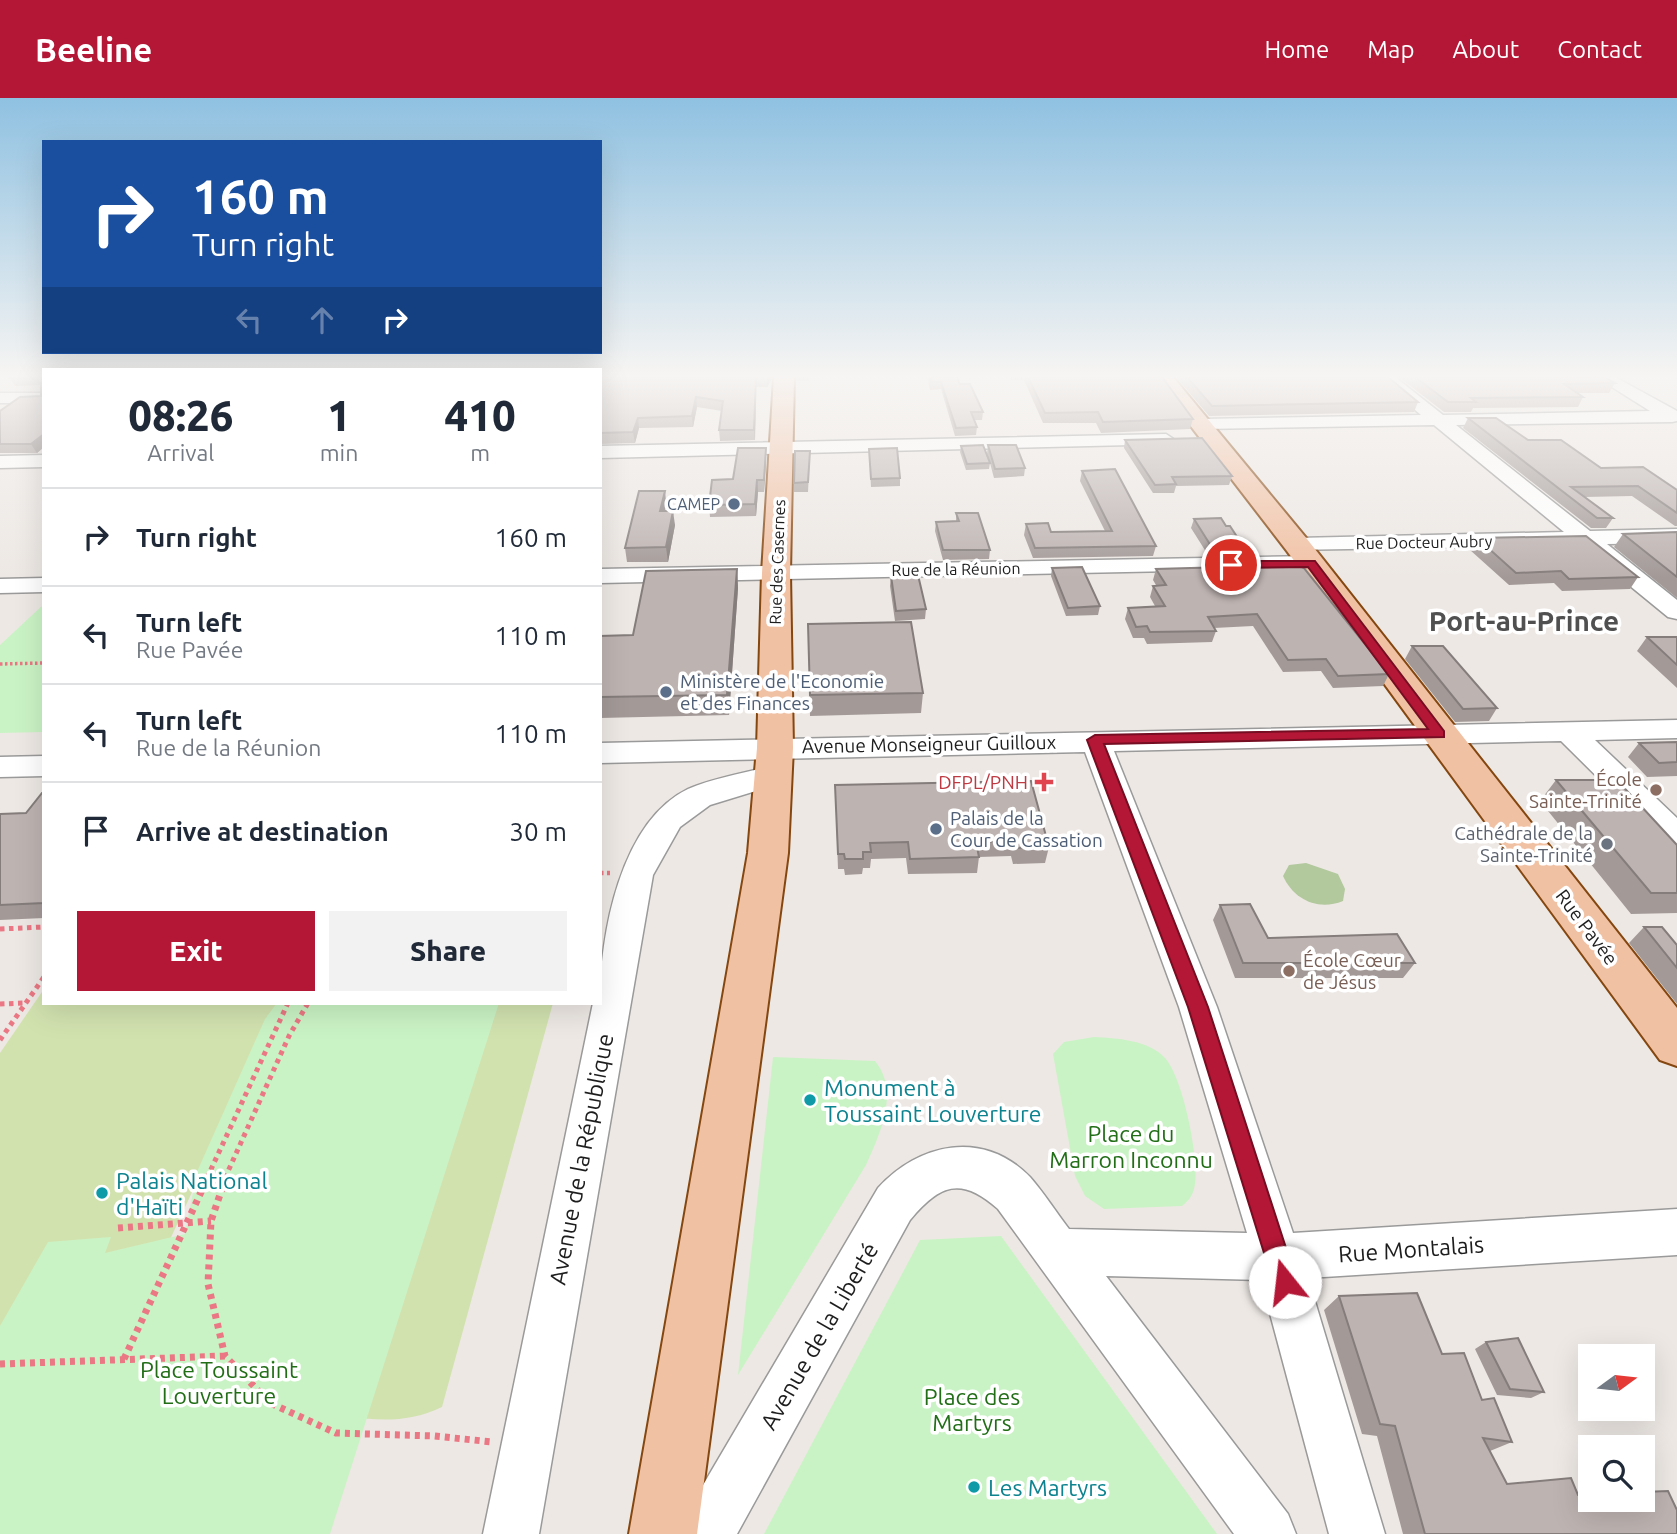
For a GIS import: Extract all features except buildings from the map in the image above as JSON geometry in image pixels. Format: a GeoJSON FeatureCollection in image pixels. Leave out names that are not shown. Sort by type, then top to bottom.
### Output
{"type":"FeatureCollection","features":[{"type":"Feature","properties":{"kind":"main road","name":"Rue des Casernes"},"geometry":{"type":"LineString","coordinates":[[773,762],[781,444]]}},
{"type":"Feature","properties":{"kind":"main road","name":"Rue Pavée"},"geometry":{"type":"LineString","coordinates":[[1218,444],[1677,1045]]}},
{"type":"Feature","properties":{"kind":"main road"},"geometry":{"type":"LineString","coordinates":[[663,1534],[766,867],[773,762]]}},
{"type":"Feature","properties":{"kind":"street"},"geometry":{"type":"LineString","coordinates":[[602,452],[899,444]]}},
{"type":"Feature","properties":{"kind":"street"},"geometry":{"type":"LineString","coordinates":[[1469,444],[1677,612]]}},
{"type":"Feature","properties":{"kind":"street"},"geometry":{"type":"LineString","coordinates":[[0,462],[42,461]]}},
{"type":"Feature","properties":{"kind":"street","name":"Rue Docteur Aubry"},"geometry":{"type":"LineString","coordinates":[[1304,554],[1584,538],[1677,536]]}},
{"type":"Feature","properties":{"kind":"street","name":"Rue de la Réunion"},"geometry":{"type":"LineString","coordinates":[[602,576],[776,573],[1304,554]]}},
{"type":"Feature","properties":{"kind":"street"},"geometry":{"type":"LineString","coordinates":[[0,602],[9,586],[42,585]]}},
{"type":"Feature","properties":{"kind":"street","name":"Avenue Monseigneur Guilloux"},"geometry":{"type":"LineString","coordinates":[[602,753],[773,762],[1095,740],[1677,729]]}},
{"type":"Feature","properties":{"kind":"street"},"geometry":{"type":"LineString","coordinates":[[1567,730],[1677,837]]}},
{"type":"Feature","properties":{"kind":"street"},"geometry":{"type":"LineString","coordinates":[[1095,740],[1198,1007],[1278,1257],[1357,1534]]}},
{"type":"Feature","properties":{"kind":"street","name":"Avenue de la République"},"geometry":{"type":"LineString","coordinates":[[511,1534],[636,874],[669,819],[699,797],[773,762]]}},
{"type":"Feature","properties":{"kind":"street"},"geometry":{"type":"LineString","coordinates":[[0,767],[42,766]]}},
{"type":"Feature","properties":{"kind":"street","name":"Avenue de la Liberté"},"geometry":{"type":"LineString","coordinates":[[706,1534],[894,1204],[914,1182],[929,1172],[956,1166],[987,1172],[1001,1180],[1060,1252]]}},
{"type":"Feature","properties":{"kind":"street","name":"Rue Montalais"},"geometry":{"type":"LineString","coordinates":[[1060,1252],[1278,1257],[1677,1232]]}},
{"type":"Feature","properties":{"kind":"street"},"geometry":{"type":"LineString","coordinates":[[1060,1252],[1268,1534]]}},
{"type":"Feature","properties":{"kind":"path"},"geometry":{"type":"LineString","coordinates":[[0,664],[42,663]]}},
{"type":"Feature","properties":{"kind":"path"},"geometry":{"type":"LineString","coordinates":[[0,929],[42,927]]}},
{"type":"Feature","properties":{"kind":"path"},"geometry":{"type":"LineString","coordinates":[[0,1040],[42,980]]}},
{"type":"Feature","properties":{"kind":"path"},"geometry":{"type":"LineString","coordinates":[[0,1004],[26,1003]]}},
{"type":"Feature","properties":{"kind":"path"},"geometry":{"type":"LineString","coordinates":[[124,1359],[287,1005]]}},
{"type":"Feature","properties":{"kind":"path"},"geometry":{"type":"LineString","coordinates":[[307,1005],[289,1035],[218,1194],[211,1221],[208,1284],[225,1356],[270,1403],[336,1433],[434,1436],[527,1446]]}},
{"type":"Feature","properties":{"kind":"path"},"geometry":{"type":"LineString","coordinates":[[118,1228],[211,1221]]}},
{"type":"Feature","properties":{"kind":"path"},"geometry":{"type":"LineString","coordinates":[[0,1364],[225,1356]]}},
{"type":"Feature","properties":{"kind":"green space"},"geometry":{"type":"Polygon","coordinates":[[[42,606],[42,732],[0,733],[0,645],[42,606]]]}},
{"type":"Feature","properties":{"kind":"green space"},"geometry":{"type":"Polygon","coordinates":[[[1306,863],[1338,874],[1345,889],[1343,901],[1316,904],[1300,897],[1294,891],[1283,876],[1289,865],[1306,863]]]}},
{"type":"Feature","properties":{"kind":"green space"},"geometry":{"type":"Polygon","coordinates":[[[42,992],[42,1005],[279,1005],[134,1317],[0,1353],[0,1053],[42,992]]]}},
{"type":"Feature","properties":{"kind":"green space","name":"Place Toussaint Louverture"},"geometry":{"type":"Polygon","coordinates":[[[276,1005],[498,1005],[330,1534],[0,1534],[0,1326],[48,1242],[111,1237],[105,1253],[185,1234],[197,1172],[265,1019],[276,1005]]]}},
{"type":"Feature","properties":{"kind":"green space"},"geometry":{"type":"Polygon","coordinates":[[[315,1005],[552,1005],[442,1407],[405,1418],[382,1420],[343,1416],[315,1005]]]}},
{"type":"Feature","properties":{"kind":"green space","name":"Place du Marron Inconnu"},"geometry":{"type":"Polygon","coordinates":[[[1094,1037],[1132,1041],[1150,1047],[1165,1058],[1172,1068],[1189,1121],[1195,1161],[1194,1189],[1190,1199],[1182,1206],[1104,1209],[1085,1196],[1075,1176],[1053,1054],[1064,1042],[1094,1037]]]}},
{"type":"Feature","properties":{"kind":"green space"},"geometry":{"type":"Polygon","coordinates":[[[773,1057],[875,1061],[882,1073],[887,1099],[882,1126],[866,1165],[738,1375],[773,1057]]]}},
{"type":"Feature","properties":{"kind":"green space","name":"Place des Martyrs"},"geometry":{"type":"Polygon","coordinates":[[[1001,1236],[1217,1534],[764,1534],[920,1240],[1001,1236]]]}},
{"type":"Feature","properties":{"kind":"place","name":"CAMEP"},"geometry":{"type":"Point","coordinates":[734,504]}},
{"type":"Feature","properties":{"kind":"place","name":"Ministère de l'Economie et des Finances"},"geometry":{"type":"Point","coordinates":[666,692]}},
{"type":"Feature","properties":{"kind":"place","name":"DFPL/PNH"},"geometry":{"type":"Point","coordinates":[1044,782]}},
{"type":"Feature","properties":{"kind":"place","name":"École Sainte-Trinité"},"geometry":{"type":"Point","coordinates":[1656,790]}},
{"type":"Feature","properties":{"kind":"place","name":"Palais de la Cour de Cassation"},"geometry":{"type":"Point","coordinates":[936,829]}},
{"type":"Feature","properties":{"kind":"place","name":"Cathédrale de la Sainte-Trinité"},"geometry":{"type":"Point","coordinates":[1607,844]}},
{"type":"Feature","properties":{"kind":"place","name":"École Cœur de Jésus"},"geometry":{"type":"Point","coordinates":[1289,971]}},
{"type":"Feature","properties":{"kind":"place","name":"Monument à Toussaint Louverture"},"geometry":{"type":"Point","coordinates":[810,1100]}},
{"type":"Feature","properties":{"kind":"place","name":"Palais National d'Haïti"},"geometry":{"type":"Point","coordinates":[102,1193]}},
{"type":"Feature","properties":{"kind":"place","name":"Les Martyrs"},"geometry":{"type":"Point","coordinates":[974,1487]}},
{"type":"Feature","properties":{"kind":"district","name":"Port-au-Prince"},"geometry":{"type":"Point","coordinates":[1524,620]}},
{"type":"Feature","properties":{"kind":"route"},"geometry":{"type":"LineString","coordinates":[[1231,565],[1311,563],[1439,734],[1095,740],[1198,1007],[1285,1282]]}}]}
